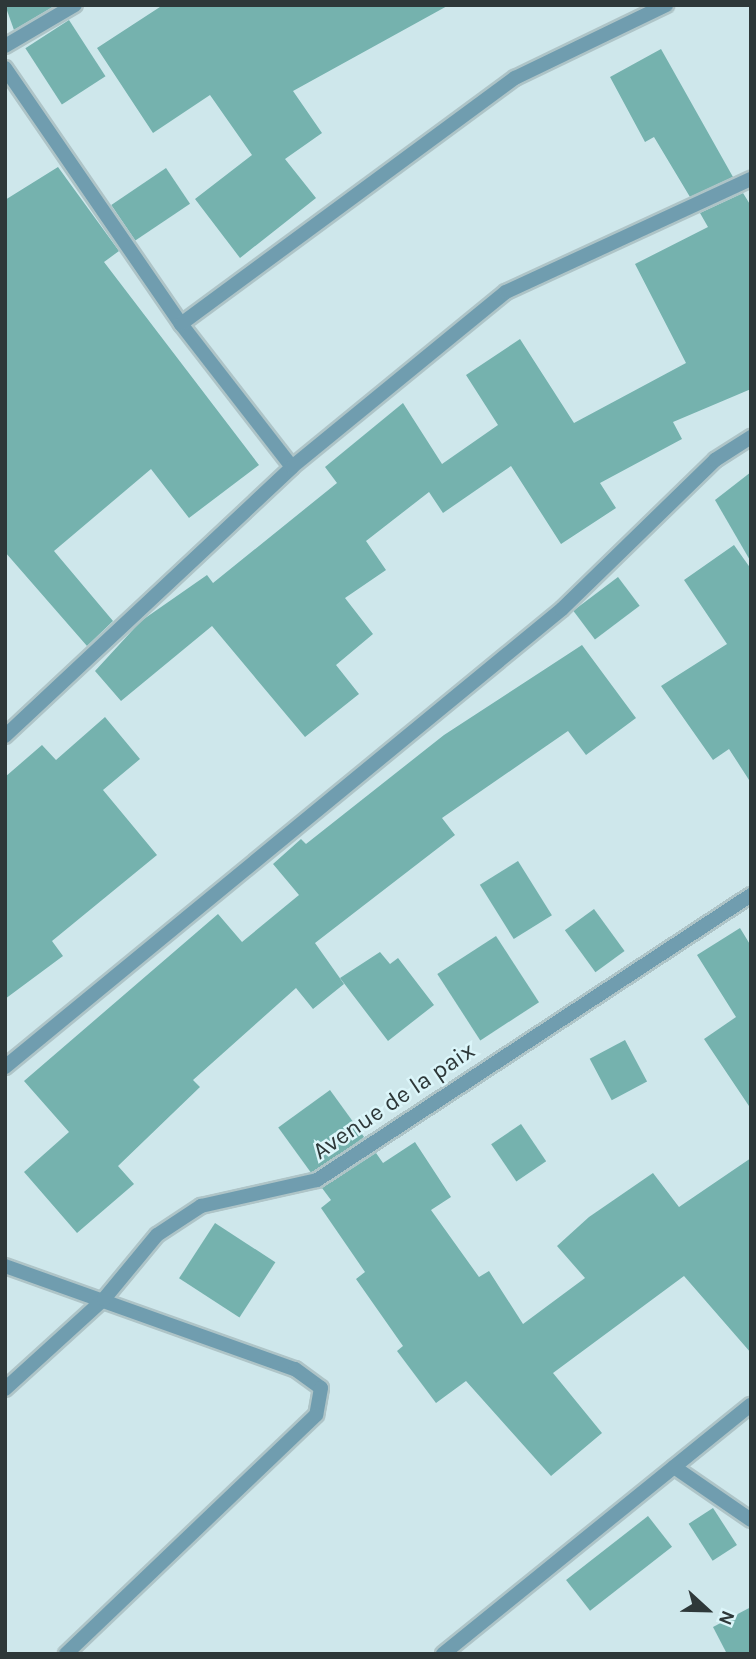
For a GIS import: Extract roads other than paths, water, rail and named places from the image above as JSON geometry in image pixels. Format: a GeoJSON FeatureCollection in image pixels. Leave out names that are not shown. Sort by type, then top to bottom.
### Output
{"type":"FeatureCollection","features":[{"type":"Feature","properties":{"kind":"street"},"geometry":{"type":"LineString","coordinates":[[5,46],[75,5]]}},
{"type":"Feature","properties":{"kind":"street"},"geometry":{"type":"LineString","coordinates":[[181,324],[515,78],[666,5]]}},
{"type":"Feature","properties":{"kind":"street"},"geometry":{"type":"LineString","coordinates":[[5,68],[181,324],[292,467]]}},
{"type":"Feature","properties":{"kind":"street"},"geometry":{"type":"LineString","coordinates":[[5,736],[292,467],[506,292],[751,179]]}},
{"type":"Feature","properties":{"kind":"street"},"geometry":{"type":"LineString","coordinates":[[5,1067],[562,608],[715,460],[751,437]]}},
{"type":"Feature","properties":{"kind":"street","name":"Avenue de la paix"},"geometry":{"type":"LineString","coordinates":[[5,1389],[104,1299],[157,1235],[201,1206],[317,1180],[751,895]]}},
{"type":"Feature","properties":{"kind":"street"},"geometry":{"type":"LineString","coordinates":[[5,1266],[295,1369],[321,1388],[316,1415],[66,1654]]}},
{"type":"Feature","properties":{"kind":"street"},"geometry":{"type":"LineString","coordinates":[[443,1654],[751,1405]]}},
{"type":"Feature","properties":{"kind":"street"},"geometry":{"type":"LineString","coordinates":[[674,1467],[751,1520]]}}]}
